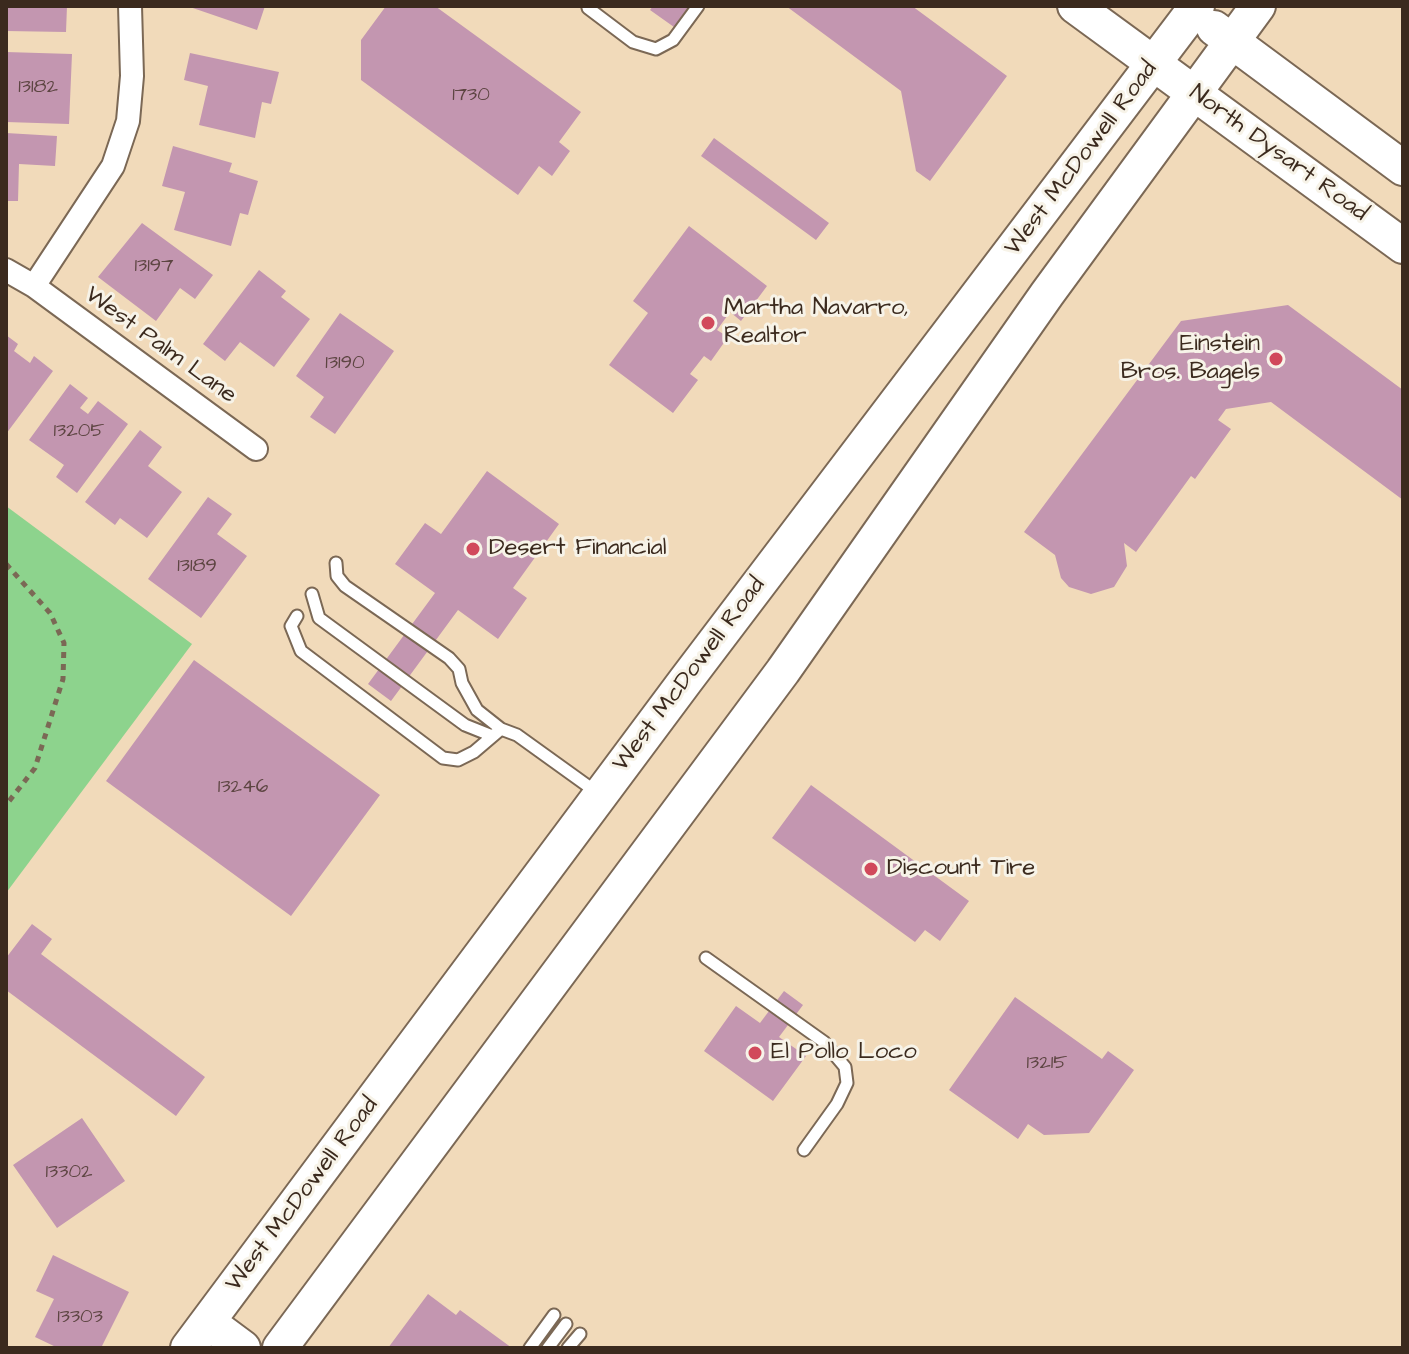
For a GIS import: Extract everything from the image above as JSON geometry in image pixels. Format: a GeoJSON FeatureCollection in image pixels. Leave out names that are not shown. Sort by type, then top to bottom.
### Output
{"type":"FeatureCollection","features":[{"type":"Feature","properties":{"kind":"main road","name":"North Dysart Road"},"geometry":{"type":"LineString","coordinates":[[1075,6],[1403,246]]}},
{"type":"Feature","properties":{"kind":"main road"},"geometry":{"type":"LineString","coordinates":[[280,1348],[783,671],[1047,294],[1258,6]]}},
{"type":"Feature","properties":{"kind":"main road","name":"West McDowell Road"},"geometry":{"type":"LineString","coordinates":[[198,1335],[600,795],[1154,63],[1191,8]]}},
{"type":"Feature","properties":{"kind":"main road"},"geometry":{"type":"LineString","coordinates":[[1191,8],[1403,168]]}},
{"type":"Feature","properties":{"kind":"main road"},"geometry":{"type":"LineString","coordinates":[[198,1335],[243,1348]]}},
{"type":"Feature","properties":{"kind":"street"},"geometry":{"type":"LineString","coordinates":[[34,286],[113,166],[128,121],[131,91],[130,6]]}},
{"type":"Feature","properties":{"kind":"street","name":"West Palm Lane"},"geometry":{"type":"LineString","coordinates":[[6,270],[34,286],[256,449]]}},
{"type":"Feature","properties":{"kind":"lane"},"geometry":{"type":"LineString","coordinates":[[588,8],[633,42],[656,49],[673,40],[698,6]]}},
{"type":"Feature","properties":{"kind":"lane"},"geometry":{"type":"LineString","coordinates":[[336,563],[337,576],[345,586],[449,658],[459,669],[462,683],[477,710],[496,732]]}},
{"type":"Feature","properties":{"kind":"lane"},"geometry":{"type":"LineString","coordinates":[[312,594],[319,618],[465,725],[517,735],[600,795]]}},
{"type":"Feature","properties":{"kind":"lane"},"geometry":{"type":"LineString","coordinates":[[297,616],[291,626],[301,651],[443,758],[458,760],[474,752],[496,732]]}},
{"type":"Feature","properties":{"kind":"lane"},"geometry":{"type":"LineString","coordinates":[[706,958],[824,1042],[845,1067],[847,1083],[837,1104],[804,1150]]}},
{"type":"Feature","properties":{"kind":"lane"},"geometry":{"type":"LineString","coordinates":[[530,1348],[554,1315]]}},
{"type":"Feature","properties":{"kind":"lane"},"geometry":{"type":"LineString","coordinates":[[548,1348],[566,1324]]}},
{"type":"Feature","properties":{"kind":"lane"},"geometry":{"type":"LineString","coordinates":[[568,1348],[580,1334]]}},
{"type":"Feature","properties":{"kind":"path"},"geometry":{"type":"LineString","coordinates":[[6,564],[50,613],[64,643],[63,679],[35,768],[6,805]]}},
{"type":"Feature","properties":{"kind":"green space"},"geometry":{"type":"Polygon","coordinates":[[[6,506],[192,644],[6,893],[6,506]]]}},
{"type":"Feature","properties":{"kind":"building"},"geometry":{"type":"Polygon","coordinates":[[[6,6],[67,6],[66,32],[6,31],[6,6]]]}},
{"type":"Feature","properties":{"kind":"building"},"geometry":{"type":"Polygon","coordinates":[[[187,6],[265,6],[257,30],[187,6]]]}},
{"type":"Feature","properties":{"kind":"building"},"geometry":{"type":"Polygon","coordinates":[[[386,6],[435,6],[581,112],[559,142],[570,151],[552,176],[539,166],[518,195],[361,80],[361,40],[386,6]]]}},
{"type":"Feature","properties":{"kind":"building"},"geometry":{"type":"Polygon","coordinates":[[[653,6],[689,6],[674,27],[650,10],[653,6]]]}},
{"type":"Feature","properties":{"kind":"building"},"geometry":{"type":"Polygon","coordinates":[[[786,6],[912,6],[1007,76],[930,181],[916,171],[901,91],[786,6]]]}},
{"type":"Feature","properties":{"kind":"building"},"geometry":{"type":"Polygon","coordinates":[[[6,52],[72,54],[69,124],[6,122],[6,52]]]}},
{"type":"Feature","properties":{"kind":"building"},"geometry":{"type":"Polygon","coordinates":[[[190,53],[279,72],[271,104],[262,102],[255,138],[199,125],[208,86],[184,80],[190,53]]]}},
{"type":"Feature","properties":{"kind":"building"},"geometry":{"type":"Polygon","coordinates":[[[6,133],[57,136],[55,166],[19,164],[18,201],[6,201],[6,133]]]}},
{"type":"Feature","properties":{"kind":"building"},"geometry":{"type":"Polygon","coordinates":[[[714,138],[829,223],[816,240],[701,156],[714,138]]]}},
{"type":"Feature","properties":{"kind":"building"},"geometry":{"type":"Polygon","coordinates":[[[173,146],[232,163],[229,172],[258,181],[248,215],[240,213],[231,246],[174,230],[185,192],[162,186],[173,146]]]}},
{"type":"Feature","properties":{"kind":"building"},"geometry":{"type":"Polygon","coordinates":[[[142,223],[213,275],[195,299],[180,288],[156,321],[98,277],[142,223]]]}},
{"type":"Feature","properties":{"kind":"building"},"geometry":{"type":"Polygon","coordinates":[[[689,226],[767,286],[741,321],[730,312],[717,330],[728,337],[711,361],[704,356],[690,374],[698,380],[673,413],[609,365],[648,313],[633,301],[689,226]]]}},
{"type":"Feature","properties":{"kind":"building"},"geometry":{"type":"Polygon","coordinates":[[[259,270],[286,291],[281,297],[310,319],[274,367],[240,342],[225,361],[203,344],[259,270]]]}},
{"type":"Feature","properties":{"kind":"building"},"geometry":{"type":"Polygon","coordinates":[[[1288,305],[1403,390],[1403,500],[1271,402],[1226,409],[1218,420],[1231,429],[1195,479],[1191,476],[1136,552],[1124,543],[1127,566],[1114,587],[1091,594],[1069,587],[1061,578],[1055,555],[1024,532],[1181,321],[1288,305]]]}},
{"type":"Feature","properties":{"kind":"building"},"geometry":{"type":"Polygon","coordinates":[[[340,313],[394,351],[335,434],[310,417],[324,397],[296,376],[340,313]]]}},
{"type":"Feature","properties":{"kind":"building"},"geometry":{"type":"Polygon","coordinates":[[[6,335],[18,344],[14,351],[30,363],[34,356],[53,371],[6,434],[6,335]]]}},
{"type":"Feature","properties":{"kind":"building"},"geometry":{"type":"Polygon","coordinates":[[[70,384],[88,398],[80,408],[88,414],[98,401],[128,424],[77,493],[56,477],[64,465],[29,440],[70,384]]]}},
{"type":"Feature","properties":{"kind":"building"},"geometry":{"type":"Polygon","coordinates":[[[140,430],[162,447],[148,466],[182,492],[147,538],[120,518],[115,525],[85,502],[140,430]]]}},
{"type":"Feature","properties":{"kind":"building","name":"Desert Financial"},"geometry":{"type":"Polygon","coordinates":[[[487,471],[559,524],[513,588],[527,598],[498,639],[458,610],[391,701],[368,684],[435,593],[395,564],[425,523],[441,534],[487,471]]]}},
{"type":"Feature","properties":{"kind":"building"},"geometry":{"type":"Polygon","coordinates":[[[208,497],[232,514],[217,534],[247,556],[201,618],[148,579],[208,497]]]}},
{"type":"Feature","properties":{"kind":"building"},"geometry":{"type":"Polygon","coordinates":[[[194,660],[380,795],[291,916],[106,781],[194,660]]]}},
{"type":"Feature","properties":{"kind":"building","name":"Discount Tire"},"geometry":{"type":"Polygon","coordinates":[[[811,785],[969,901],[940,941],[925,930],[915,942],[772,838],[811,785]]]}},
{"type":"Feature","properties":{"kind":"building"},"geometry":{"type":"Polygon","coordinates":[[[32,924],[52,939],[41,954],[205,1077],[176,1116],[6,990],[6,958],[32,924]]]}},
{"type":"Feature","properties":{"kind":"building","name":"El Pollo Loco"},"geometry":{"type":"Polygon","coordinates":[[[784,991],[803,1005],[779,1037],[806,1056],[773,1101],[704,1051],[736,1006],[760,1023],[784,991]]]}},
{"type":"Feature","properties":{"kind":"building"},"geometry":{"type":"Polygon","coordinates":[[[1015,997],[1102,1059],[1108,1051],[1134,1070],[1089,1133],[1044,1135],[1028,1124],[1018,1139],[949,1090],[1015,997]]]}},
{"type":"Feature","properties":{"kind":"building"},"geometry":{"type":"Polygon","coordinates":[[[82,1118],[125,1181],[57,1228],[13,1165],[82,1118]]]}},
{"type":"Feature","properties":{"kind":"building"},"geometry":{"type":"Polygon","coordinates":[[[53,1255],[129,1292],[101,1348],[58,1348],[35,1337],[54,1299],[36,1291],[53,1255]]]}},
{"type":"Feature","properties":{"kind":"building"},"geometry":{"type":"Polygon","coordinates":[[[428,1294],[456,1315],[460,1310],[512,1348],[388,1348],[428,1294]]]}},
{"type":"Feature","properties":{"kind":"place","name":"Martha Navarro, Realtor"},"geometry":{"type":"Point","coordinates":[708,323]}},
{"type":"Feature","properties":{"kind":"place","name":"Einstein Bros. Bagels"},"geometry":{"type":"Point","coordinates":[1276,359]}},
{"type":"Feature","properties":{"kind":"place","name":"Desert Financial"},"geometry":{"type":"Point","coordinates":[473,549]}},
{"type":"Feature","properties":{"kind":"place","name":"Discount Tire"},"geometry":{"type":"Point","coordinates":[871,869]}},
{"type":"Feature","properties":{"kind":"place","name":"El Pollo Loco"},"geometry":{"type":"Point","coordinates":[755,1053]}}]}
